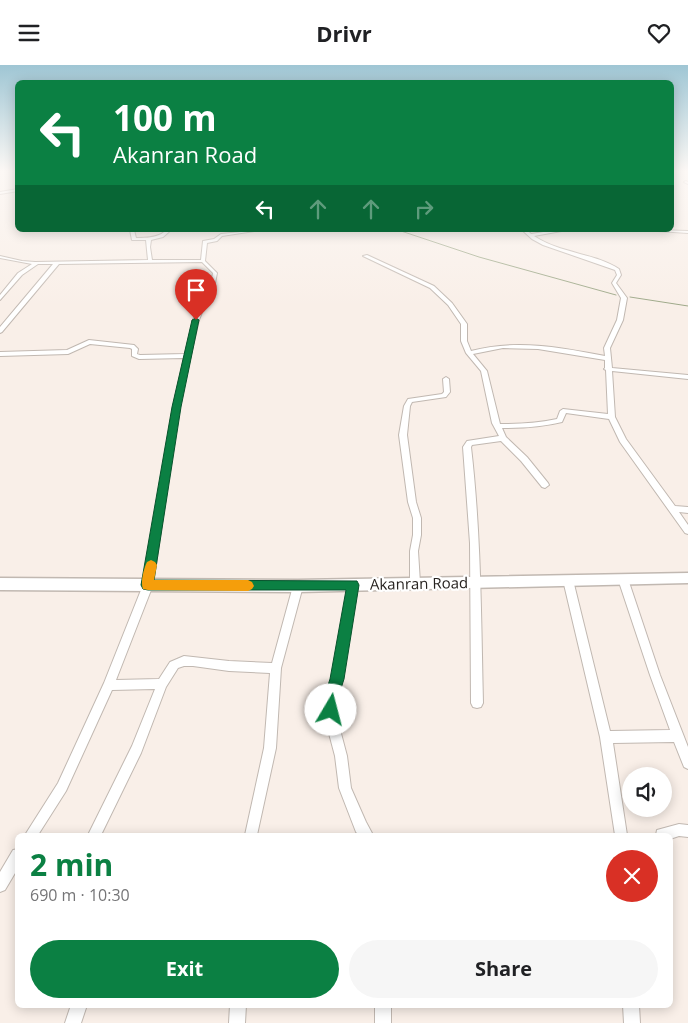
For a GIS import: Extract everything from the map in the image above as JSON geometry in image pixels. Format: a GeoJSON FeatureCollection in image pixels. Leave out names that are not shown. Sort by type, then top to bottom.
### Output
{"type":"FeatureCollection","features":[{"type":"Feature","properties":{"kind":"main road","name":"Akanran Road"},"geometry":{"type":"LineString","coordinates":[[0,584],[298,586],[688,578]]}},
{"type":"Feature","properties":{"kind":"street"},"geometry":{"type":"LineString","coordinates":[[674,231],[688,232]]}},
{"type":"Feature","properties":{"kind":"street"},"geometry":{"type":"LineString","coordinates":[[132,232],[134,239],[148,239],[161,236],[166,232]]}},
{"type":"Feature","properties":{"kind":"street"},"geometry":{"type":"LineString","coordinates":[[203,261],[205,242],[221,235],[244,232]]}},
{"type":"Feature","properties":{"kind":"street"},"geometry":{"type":"LineString","coordinates":[[527,232],[555,249],[602,262],[617,269],[619,275],[614,283],[624,298],[620,320],[607,348],[612,417],[623,440],[688,531]]}},
{"type":"Feature","properties":{"kind":"street"},"geometry":{"type":"LineString","coordinates":[[532,235],[552,232]]}},
{"type":"Feature","properties":{"kind":"street"},"geometry":{"type":"LineString","coordinates":[[148,239],[150,262]]}},
{"type":"Feature","properties":{"kind":"street"},"geometry":{"type":"LineString","coordinates":[[365,256],[396,269],[440,293],[464,324],[463,334],[469,353],[484,371],[497,426],[503,438],[545,485]]}},
{"type":"Feature","properties":{"kind":"street"},"geometry":{"type":"LineString","coordinates":[[0,257],[37,263],[203,261],[215,273],[213,283],[207,292],[196,320],[176,407],[148,585],[109,685],[62,787],[31,833]]}},
{"type":"Feature","properties":{"kind":"street"},"geometry":{"type":"LineString","coordinates":[[0,298],[20,274],[37,263]]}},
{"type":"Feature","properties":{"kind":"street"},"geometry":{"type":"LineString","coordinates":[[0,331],[57,263]]}},
{"type":"Feature","properties":{"kind":"street"},"geometry":{"type":"LineString","coordinates":[[0,354],[68,353],[89,342],[132,346],[135,349],[134,355],[139,357],[188,356]]}},
{"type":"Feature","properties":{"kind":"street"},"geometry":{"type":"LineString","coordinates":[[469,353],[495,347],[529,346],[608,359]]}},
{"type":"Feature","properties":{"kind":"street"},"geometry":{"type":"LineString","coordinates":[[608,369],[688,377]]}},
{"type":"Feature","properties":{"kind":"street"},"geometry":{"type":"LineString","coordinates":[[415,583],[414,551],[417,535],[417,518],[412,502],[403,435],[405,416],[410,400],[444,396],[447,392],[446,379]]}},
{"type":"Feature","properties":{"kind":"street"},"geometry":{"type":"LineString","coordinates":[[497,426],[554,422],[560,420],[563,411],[612,417]]}},
{"type":"Feature","properties":{"kind":"street"},"geometry":{"type":"LineString","coordinates":[[478,703],[473,504],[467,447],[470,443],[503,438]]}},
{"type":"Feature","properties":{"kind":"street"},"geometry":{"type":"LineString","coordinates":[[672,509],[688,510]]}},
{"type":"Feature","properties":{"kind":"street"},"geometry":{"type":"LineString","coordinates":[[623,579],[655,675],[688,763]]}},
{"type":"Feature","properties":{"kind":"street"},"geometry":{"type":"LineString","coordinates":[[568,580],[606,737],[620,833]]}},
{"type":"Feature","properties":{"kind":"street"},"geometry":{"type":"LineString","coordinates":[[353,585],[337,679],[331,698],[345,788],[365,833]]}},
{"type":"Feature","properties":{"kind":"street"},"geometry":{"type":"LineString","coordinates":[[251,833],[254,814],[267,767],[274,724],[273,699],[276,668],[298,586]]}},
{"type":"Feature","properties":{"kind":"street"},"geometry":{"type":"LineString","coordinates":[[95,833],[137,749],[162,684],[174,665],[184,661],[229,666],[276,668]]}},
{"type":"Feature","properties":{"kind":"street"},"geometry":{"type":"LineString","coordinates":[[109,685],[162,684]]}},
{"type":"Feature","properties":{"kind":"street"},"geometry":{"type":"LineString","coordinates":[[606,737],[678,736]]}},
{"type":"Feature","properties":{"kind":"street"},"geometry":{"type":"LineString","coordinates":[[670,833],[688,831]]}},
{"type":"Feature","properties":{"kind":"street"},"geometry":{"type":"LineString","coordinates":[[0,885],[15,860]]}},
{"type":"Feature","properties":{"kind":"street"},"geometry":{"type":"LineString","coordinates":[[72,1023],[78,1008]]}},
{"type":"Feature","properties":{"kind":"street"},"geometry":{"type":"LineString","coordinates":[[238,1008],[238,1023]]}},
{"type":"Feature","properties":{"kind":"street"},"geometry":{"type":"LineString","coordinates":[[383,1008],[383,1023]]}},
{"type":"Feature","properties":{"kind":"street"},"geometry":{"type":"LineString","coordinates":[[631,1008],[632,1023]]}},
{"type":"Feature","properties":{"kind":"waterway"},"geometry":{"type":"LineString","coordinates":[[404,232],[479,257],[616,295]]}},
{"type":"Feature","properties":{"kind":"waterway"},"geometry":{"type":"LineString","coordinates":[[630,297],[688,306]]}},
{"type":"Feature","properties":{"kind":"slow traffic"},"geometry":{"type":"LineString","coordinates":[[151,565],[148,585],[248,586]]}},
{"type":"Feature","properties":{"kind":"route"},"geometry":{"type":"LineString","coordinates":[[196,320],[176,407],[148,585],[353,585],[347,624],[340,651],[337,679],[331,698],[331,710]]}}]}
